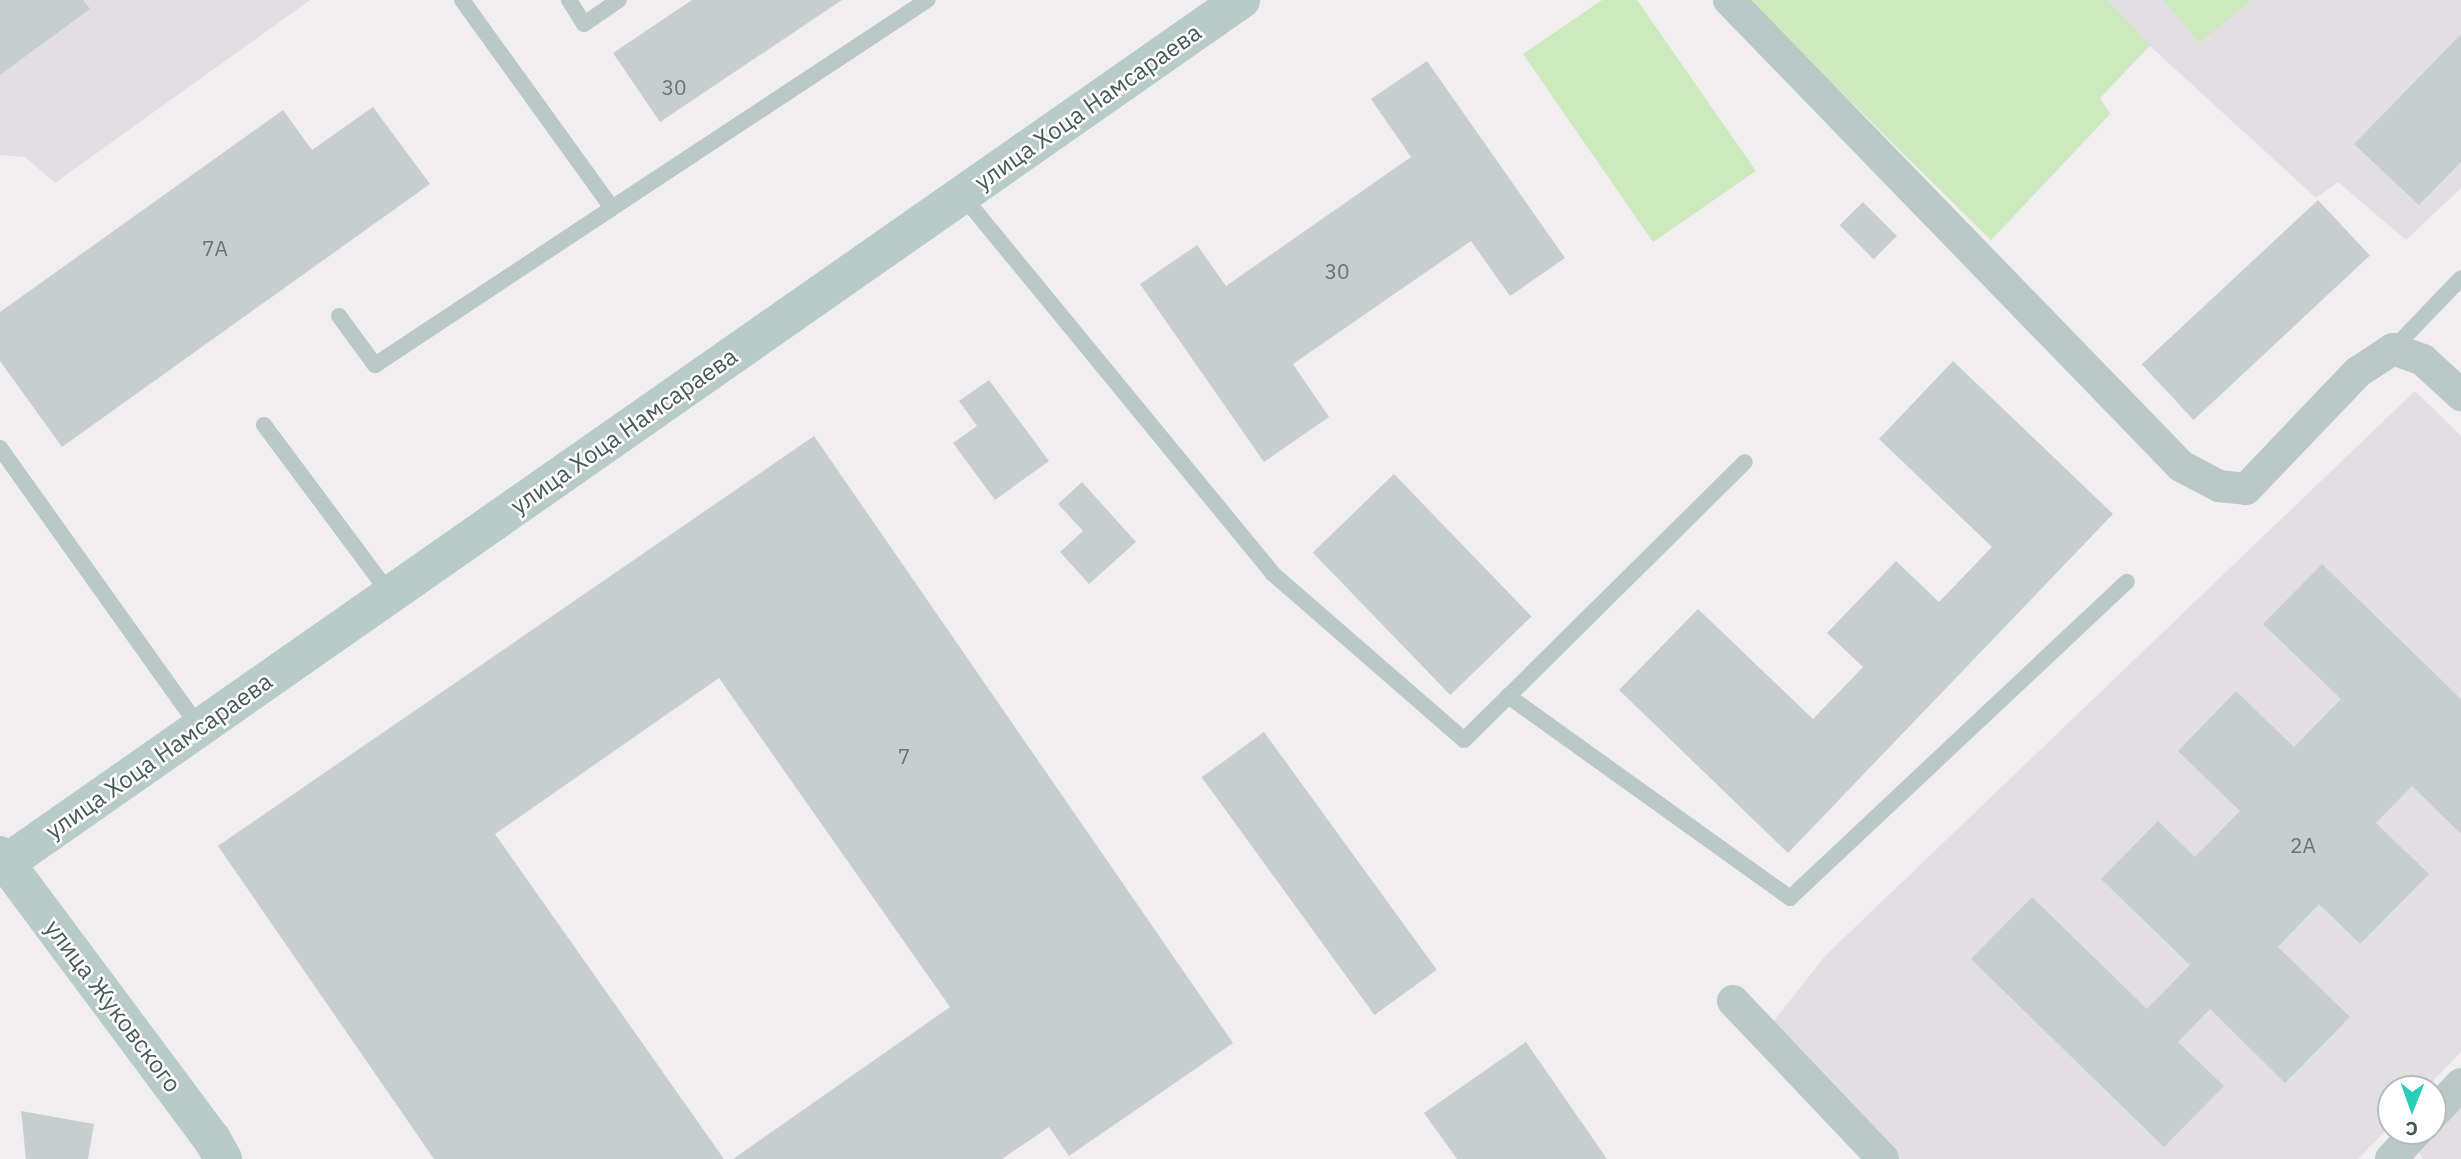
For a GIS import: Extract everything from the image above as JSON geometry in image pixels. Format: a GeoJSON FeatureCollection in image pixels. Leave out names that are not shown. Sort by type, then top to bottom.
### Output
{"type":"FeatureCollection","features":[{"type":"Feature","properties":{"kind":"street"},"geometry":{"type":"LineString","coordinates":[[1728,0],[2181,466],[2219,486],[2246,489],[2358,372],[2393,349],[2423,360],[2461,395]]}},
{"type":"Feature","properties":{"kind":"street","name":"улица Хоца Намсараева"},"geometry":{"type":"LineString","coordinates":[[3,859],[199,727],[962,195],[1224,5]]}},
{"type":"Feature","properties":{"kind":"street","name":"улица Жуковского"},"geometry":{"type":"LineString","coordinates":[[3,859],[215,1152]]}},
{"type":"Feature","properties":{"kind":"street"},"geometry":{"type":"LineString","coordinates":[[1733,1001],[1883,1159]]}},
{"type":"Feature","properties":{"kind":"street"},"geometry":{"type":"LineString","coordinates":[[2447,1099],[2461,1084]]}},
{"type":"Feature","properties":{"kind":"street"},"geometry":{"type":"LineString","coordinates":[[2391,1159],[2404,1145]]}},
{"type":"Feature","properties":{"kind":"lane"},"geometry":{"type":"LineString","coordinates":[[462,0],[612,208]]}},
{"type":"Feature","properties":{"kind":"lane"},"geometry":{"type":"LineString","coordinates":[[569,0],[584,24],[619,0]]}},
{"type":"Feature","properties":{"kind":"lane"},"geometry":{"type":"LineString","coordinates":[[339,316],[375,365],[928,0]]}},
{"type":"Feature","properties":{"kind":"lane"},"geometry":{"type":"LineString","coordinates":[[962,195],[1272,573],[1464,740],[1745,462]]}},
{"type":"Feature","properties":{"kind":"lane"},"geometry":{"type":"LineString","coordinates":[[2393,349],[2461,278]]}},
{"type":"Feature","properties":{"kind":"lane"},"geometry":{"type":"LineString","coordinates":[[264,425],[390,594]]}},
{"type":"Feature","properties":{"kind":"lane"},"geometry":{"type":"LineString","coordinates":[[0,447],[199,727]]}},
{"type":"Feature","properties":{"kind":"lane"},"geometry":{"type":"LineString","coordinates":[[1508,696],[1790,898],[2127,582]]}},
{"type":"Feature","properties":{"kind":"shaded area"},"geometry":{"type":"Polygon","coordinates":[[[0,0],[310,0],[55,183],[25,157],[0,155],[0,0]]]}},
{"type":"Feature","properties":{"kind":"shaded area"},"geometry":{"type":"Polygon","coordinates":[[[1748,0],[2461,0],[2461,188],[2406,240],[2338,182],[2316,198],[2150,46],[2100,98],[2110,114],[1991,240],[1748,0]]]}},
{"type":"Feature","properties":{"kind":"shaded area"},"geometry":{"type":"Polygon","coordinates":[[[2415,391],[2461,436],[2461,1052],[2439,1075],[2377,1075],[2377,1139],[2358,1159],[1888,1159],[1762,1036],[1826,955],[2415,391]]]}},
{"type":"Feature","properties":{"kind":"shaded area"},"geometry":{"type":"Polygon","coordinates":[[[2461,1106],[2461,1159],[2424,1159],[2417,1151],[2423,1145],[2447,1145],[2447,1120],[2461,1106]]]}},
{"type":"Feature","properties":{"kind":"green space"},"geometry":{"type":"Polygon","coordinates":[[[1602,0],[1637,0],[1756,171],[1653,242],[1523,54],[1602,0]]]}},
{"type":"Feature","properties":{"kind":"green space"},"geometry":{"type":"Polygon","coordinates":[[[1748,0],[2107,0],[2150,45],[2100,98],[2110,114],[1991,240],[1748,0]]]}},
{"type":"Feature","properties":{"kind":"green space"},"geometry":{"type":"Polygon","coordinates":[[[2164,0],[2252,0],[2199,43],[2164,0]]]}},
{"type":"Feature","properties":{"kind":"building"},"geometry":{"type":"Polygon","coordinates":[[[0,0],[83,0],[90,9],[0,75],[0,0]]]}},
{"type":"Feature","properties":{"kind":"building"},"geometry":{"type":"Polygon","coordinates":[[[692,0],[842,0],[660,122],[613,53],[692,0]]]}},
{"type":"Feature","properties":{"kind":"building"},"geometry":{"type":"Polygon","coordinates":[[[2461,34],[2461,162],[2419,205],[2354,144],[2461,34]]]}},
{"type":"Feature","properties":{"kind":"building"},"geometry":{"type":"Polygon","coordinates":[[[1427,61],[1565,258],[1510,296],[1471,241],[1293,364],[1329,417],[1264,462],[1140,284],[1197,245],[1226,286],[1411,157],[1371,99],[1427,61]]]}},
{"type":"Feature","properties":{"kind":"building"},"geometry":{"type":"Polygon","coordinates":[[[373,107],[430,184],[62,447],[0,361],[0,312],[283,110],[312,150],[373,107]]]}},
{"type":"Feature","properties":{"kind":"building"},"geometry":{"type":"Polygon","coordinates":[[[2318,200],[2370,256],[2194,420],[2142,364],[2318,200]]]}},
{"type":"Feature","properties":{"kind":"building"},"geometry":{"type":"Polygon","coordinates":[[[1863,202],[1897,236],[1874,259],[1840,225],[1863,202]]]}},
{"type":"Feature","properties":{"kind":"building"},"geometry":{"type":"Polygon","coordinates":[[[1953,361],[2113,514],[1788,853],[1619,690],[1698,609],[1813,719],[1863,667],[1827,633],[1896,561],[1939,602],[1992,547],[1879,439],[1953,361]]]}},
{"type":"Feature","properties":{"kind":"building"},"geometry":{"type":"Polygon","coordinates":[[[989,380],[1049,461],[995,500],[953,443],[977,426],[959,401],[989,380]]]}},
{"type":"Feature","properties":{"kind":"building"},"geometry":{"type":"Polygon","coordinates":[[[814,436],[1233,1043],[1069,1156],[1049,1127],[1002,1159],[733,1159],[950,1007],[719,678],[495,834],[724,1159],[434,1159],[218,846],[814,436]]]}},
{"type":"Feature","properties":{"kind":"building"},"geometry":{"type":"Polygon","coordinates":[[[1394,474],[1532,616],[1450,695],[1313,552],[1394,474]]]}},
{"type":"Feature","properties":{"kind":"building"},"geometry":{"type":"Polygon","coordinates":[[[1082,482],[1136,542],[1089,584],[1060,552],[1083,531],[1058,504],[1082,482]]]}},
{"type":"Feature","properties":{"kind":"building"},"geometry":{"type":"Polygon","coordinates":[[[2322,564],[2461,699],[2461,834],[2412,786],[2376,823],[2429,874],[2360,944],[2319,904],[2278,947],[2350,1017],[2285,1083],[2210,1009],[2178,1042],[2224,1086],[2164,1147],[1971,959],[2032,897],[2147,1009],[2190,965],[2101,879],[2158,821],[2195,857],[2240,811],[2178,751],[2236,691],[2294,747],[2341,699],[2263,624],[2322,564]]]}},
{"type":"Feature","properties":{"kind":"building"},"geometry":{"type":"Polygon","coordinates":[[[1264,732],[1437,970],[1375,1015],[1202,777],[1264,732]]]}},
{"type":"Feature","properties":{"kind":"building"},"geometry":{"type":"Polygon","coordinates":[[[1526,1042],[1607,1159],[1457,1159],[1424,1113],[1526,1042]]]}},
{"type":"Feature","properties":{"kind":"building"},"geometry":{"type":"Polygon","coordinates":[[[21,1111],[94,1124],[88,1159],[26,1159],[21,1111]]]}}]}
